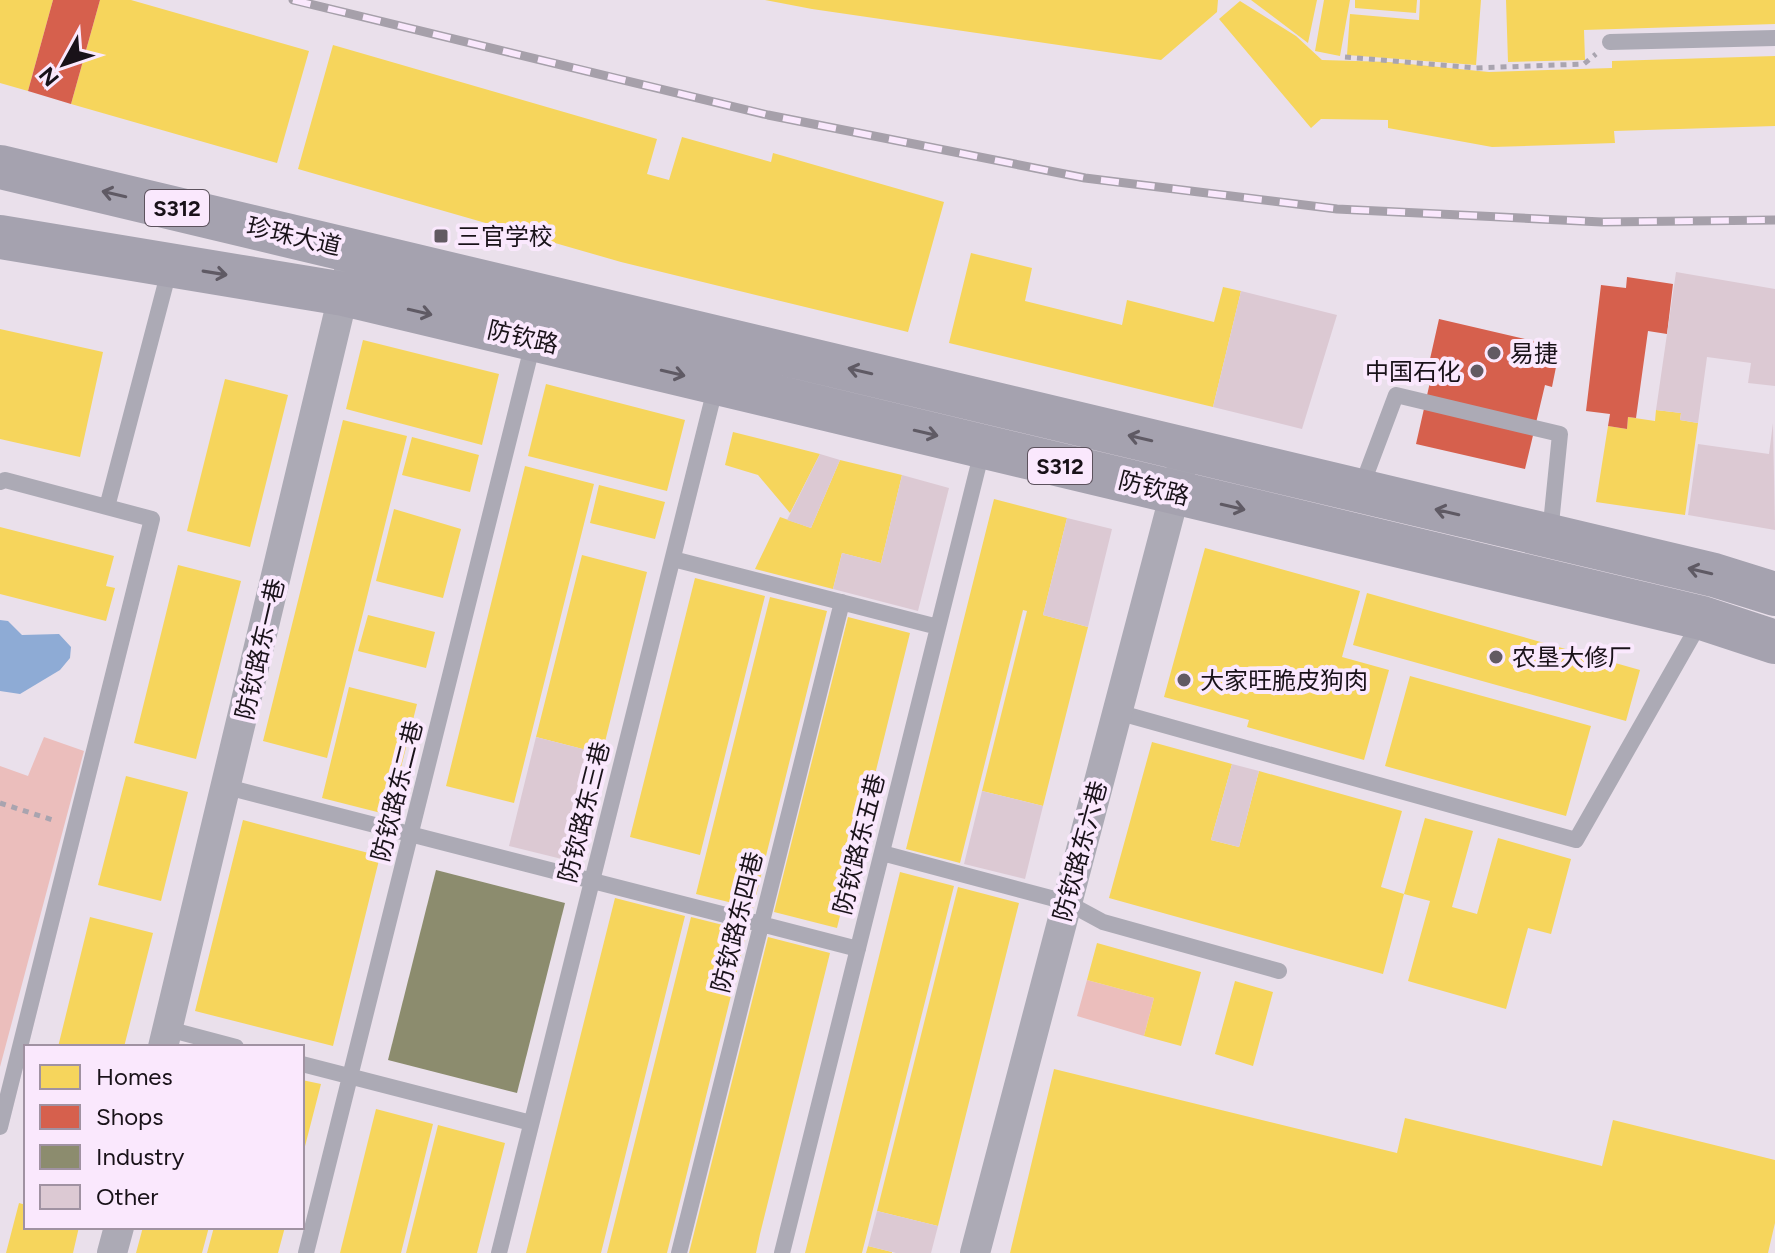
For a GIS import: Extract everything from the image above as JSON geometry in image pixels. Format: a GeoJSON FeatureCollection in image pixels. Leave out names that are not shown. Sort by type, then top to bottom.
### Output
{"type":"FeatureCollection","features":[{"type":"Feature","properties":{"kind":"main road","name":"珍珠大道"},"geometry":{"type":"LineString","coordinates":[[0,167],[354,250]]}},
{"type":"Feature","properties":{"kind":"main road","name":"珍珠大道"},"geometry":{"type":"LineString","coordinates":[[0,237],[344,294]]}},
{"type":"Feature","properties":{"kind":"main road","name":"防钦路"},"geometry":{"type":"LineString","coordinates":[[354,250],[1714,575],[1775,594]]}},
{"type":"Feature","properties":{"kind":"main road","name":"防钦路"},"geometry":{"type":"LineString","coordinates":[[344,294],[1702,618],[1775,642]]}},
{"type":"Feature","properties":{"kind":"street","name":"防钦路东一巷"},"geometry":{"type":"LineString","coordinates":[[165,1038],[354,250]]}},
{"type":"Feature","properties":{"kind":"street","name":"防钦路东六巷"},"geometry":{"type":"LineString","coordinates":[[975,1253],[1187,449]]}},
{"type":"Feature","properties":{"kind":"street"},"geometry":{"type":"LineString","coordinates":[[112,1253],[118,1229]]}},
{"type":"Feature","properties":{"kind":"lane"},"geometry":{"type":"LineString","coordinates":[[1610,42],[1775,38]]}},
{"type":"Feature","properties":{"kind":"lane"},"geometry":{"type":"LineString","coordinates":[[107,507],[170,265]]}},
{"type":"Feature","properties":{"kind":"lane","name":"防钦路东二巷"},"geometry":{"type":"LineString","coordinates":[[306,1253],[534,340]]}},
{"type":"Feature","properties":{"kind":"lane","name":"防钦路东三巷"},"geometry":{"type":"LineString","coordinates":[[499,1253],[716,383]]}},
{"type":"Feature","properties":{"kind":"lane"},"geometry":{"type":"LineString","coordinates":[[1360,491],[1396,395],[1560,434],[1549,536]]}},
{"type":"Feature","properties":{"kind":"lane","name":"防钦路东五巷"},"geometry":{"type":"LineString","coordinates":[[782,1253],[983,447]]}},
{"type":"Feature","properties":{"kind":"lane"},"geometry":{"type":"LineString","coordinates":[[0,482],[5,480],[152,519],[0,1127]]}},
{"type":"Feature","properties":{"kind":"lane"},"geometry":{"type":"LineString","coordinates":[[673,559],[938,627]]}},
{"type":"Feature","properties":{"kind":"lane","name":"防钦路东四巷"},"geometry":{"type":"LineString","coordinates":[[679,1253],[842,602]]}},
{"type":"Feature","properties":{"kind":"lane"},"geometry":{"type":"LineString","coordinates":[[1117,712],[1576,840],[1702,618]]}},
{"type":"Feature","properties":{"kind":"lane"},"geometry":{"type":"LineString","coordinates":[[227,787],[858,949]]}},
{"type":"Feature","properties":{"kind":"lane"},"geometry":{"type":"LineString","coordinates":[[882,853],[1066,902],[1103,922],[1279,971]]}},
{"type":"Feature","properties":{"kind":"lane"},"geometry":{"type":"LineString","coordinates":[[165,1038],[220,1045]]}},
{"type":"Feature","properties":{"kind":"lane"},"geometry":{"type":"LineString","coordinates":[[304,1064],[531,1123]]}},
{"type":"Feature","properties":{"kind":"path"},"geometry":{"type":"LineString","coordinates":[[1345,57],[1476,68],[1584,64],[1610,42]]}},
{"type":"Feature","properties":{"kind":"path"},"geometry":{"type":"LineString","coordinates":[[0,803],[75,828]]}},
{"type":"Feature","properties":{"kind":"shaded area"},"geometry":{"type":"Polygon","coordinates":[[[44,737],[84,751],[0,1067],[0,766],[28,776],[44,737]]]}},
{"type":"Feature","properties":{"kind":"shaded area"},"geometry":{"type":"Polygon","coordinates":[[[1087,980],[1154,998],[1144,1036],[1077,1016],[1087,980]]]}},
{"type":"Feature","properties":{"kind":"water"},"geometry":{"type":"Polygon","coordinates":[[[0,620],[8,621],[22,635],[59,634],[71,647],[70,658],[60,670],[20,694],[0,691],[0,620]]]}},
{"type":"Feature","properties":{"kind":"building: Homes"},"geometry":{"type":"Polygon","coordinates":[[[0,0],[53,0],[28,91],[0,83],[0,0]]]}},
{"type":"Feature","properties":{"kind":"building: Homes"},"geometry":{"type":"Polygon","coordinates":[[[100,0],[131,0],[309,51],[277,163],[71,104],[100,0]]]}},
{"type":"Feature","properties":{"kind":"building: Homes"},"geometry":{"type":"Polygon","coordinates":[[[765,0],[1218,0],[1217,12],[1161,60],[765,0]]]}},
{"type":"Feature","properties":{"kind":"building: Homes"},"geometry":{"type":"Polygon","coordinates":[[[1251,0],[1317,0],[1308,43],[1251,0]]]}},
{"type":"Feature","properties":{"kind":"building: Homes"},"geometry":{"type":"Polygon","coordinates":[[[1324,0],[1350,0],[1340,56],[1315,51],[1324,0]]]}},
{"type":"Feature","properties":{"kind":"building: Homes"},"geometry":{"type":"Polygon","coordinates":[[[1355,0],[1417,0],[1416,13],[1355,8],[1355,0]]]}},
{"type":"Feature","properties":{"kind":"building: Homes"},"geometry":{"type":"Polygon","coordinates":[[[1420,0],[1481,0],[1476,65],[1347,55],[1350,14],[1419,20],[1420,0]]]}},
{"type":"Feature","properties":{"kind":"building: Homes"},"geometry":{"type":"Polygon","coordinates":[[[1506,0],[1775,0],[1775,24],[1584,30],[1585,60],[1508,62],[1506,0]]]}},
{"type":"Feature","properties":{"kind":"building: Homes"},"geometry":{"type":"Polygon","coordinates":[[[1240,1],[1296,36],[1322,60],[1389,62],[1489,72],[1612,68],[1612,61],[1775,56],[1775,126],[1614,131],[1615,143],[1492,147],[1388,128],[1388,120],[1321,119],[1311,128],[1219,19],[1240,1]]]}},
{"type":"Feature","properties":{"kind":"building: Homes"},"geometry":{"type":"Polygon","coordinates":[[[333,45],[657,139],[647,174],[669,180],[682,137],[771,162],[773,153],[944,202],[908,332],[621,262],[298,169],[333,45]]]}},
{"type":"Feature","properties":{"kind":"building: Homes"},"geometry":{"type":"Polygon","coordinates":[[[971,253],[1032,268],[1025,301],[1122,325],[1127,300],[1214,322],[1223,287],[1241,291],[1213,407],[949,343],[971,253]]]}},
{"type":"Feature","properties":{"kind":"building: Homes"},"geometry":{"type":"Polygon","coordinates":[[[0,329],[103,352],[80,457],[0,439],[0,329]]]}},
{"type":"Feature","properties":{"kind":"building: Homes"},"geometry":{"type":"Polygon","coordinates":[[[363,340],[499,374],[482,445],[346,409],[363,340]]]}},
{"type":"Feature","properties":{"kind":"building: Homes"},"geometry":{"type":"Polygon","coordinates":[[[225,379],[288,395],[250,547],[187,531],[225,379]]]}},
{"type":"Feature","properties":{"kind":"building: Homes"},"geometry":{"type":"Polygon","coordinates":[[[546,384],[685,420],[667,491],[528,456],[546,384]]]}},
{"type":"Feature","properties":{"kind":"building: Homes"},"geometry":{"type":"Polygon","coordinates":[[[1656,410],[1681,413],[1680,420],[1698,423],[1685,515],[1596,502],[1608,426],[1627,429],[1628,417],[1655,421],[1656,410]]]}},
{"type":"Feature","properties":{"kind":"building: Homes"},"geometry":{"type":"Polygon","coordinates":[[[343,420],[407,436],[327,758],[263,741],[343,420]]]}},
{"type":"Feature","properties":{"kind":"building: Homes"},"geometry":{"type":"Polygon","coordinates":[[[733,432],[820,454],[790,513],[758,475],[725,465],[733,432]]]}},
{"type":"Feature","properties":{"kind":"building: Homes"},"geometry":{"type":"Polygon","coordinates":[[[412,437],[479,455],[470,492],[402,475],[412,437]]]}},
{"type":"Feature","properties":{"kind":"building: Homes"},"geometry":{"type":"Polygon","coordinates":[[[840,460],[902,475],[881,563],[842,553],[833,589],[755,569],[780,517],[811,528],[840,460]]]}},
{"type":"Feature","properties":{"kind":"building: Homes"},"geometry":{"type":"Polygon","coordinates":[[[525,466],[594,484],[514,803],[446,786],[525,466]]]}},
{"type":"Feature","properties":{"kind":"building: Homes"},"geometry":{"type":"Polygon","coordinates":[[[599,485],[665,502],[655,539],[590,523],[599,485]]]}},
{"type":"Feature","properties":{"kind":"building: Homes"},"geometry":{"type":"Polygon","coordinates":[[[994,499],[1067,518],[1043,615],[1088,627],[1043,806],[982,791],[1027,611],[1023,610],[960,863],[906,849],[994,499]]]}},
{"type":"Feature","properties":{"kind":"building: Homes"},"geometry":{"type":"Polygon","coordinates":[[[394,509],[461,529],[443,598],[376,581],[394,509]]]}},
{"type":"Feature","properties":{"kind":"building: Homes"},"geometry":{"type":"Polygon","coordinates":[[[0,527],[114,556],[106,586],[115,588],[106,621],[0,594],[0,527]]]}},
{"type":"Feature","properties":{"kind":"building: Homes"},"geometry":{"type":"Polygon","coordinates":[[[1205,548],[1360,591],[1342,657],[1389,670],[1364,760],[1247,727],[1249,720],[1164,697],[1205,548]]]}},
{"type":"Feature","properties":{"kind":"building: Homes"},"geometry":{"type":"Polygon","coordinates":[[[582,555],[647,572],[602,754],[536,737],[582,555]]]}},
{"type":"Feature","properties":{"kind":"building: Homes"},"geometry":{"type":"Polygon","coordinates":[[[178,565],[241,581],[196,759],[134,743],[178,565]]]}},
{"type":"Feature","properties":{"kind":"building: Homes"},"geometry":{"type":"Polygon","coordinates":[[[695,578],[765,596],[700,855],[630,837],[695,578]]]}},
{"type":"Feature","properties":{"kind":"building: Homes","name":"农垦大修厂"},"geometry":{"type":"Polygon","coordinates":[[[1367,593],[1640,670],[1626,721],[1353,645],[1367,593]]]}},
{"type":"Feature","properties":{"kind":"building: Homes"},"geometry":{"type":"Polygon","coordinates":[[[770,597],[827,611],[753,908],[696,894],[770,597]]]}},
{"type":"Feature","properties":{"kind":"building: Homes"},"geometry":{"type":"Polygon","coordinates":[[[368,615],[435,632],[426,668],[358,651],[368,615]]]}},
{"type":"Feature","properties":{"kind":"building: Homes"},"geometry":{"type":"Polygon","coordinates":[[[848,617],[910,633],[837,928],[774,912],[848,617]]]}},
{"type":"Feature","properties":{"kind":"building: Homes"},"geometry":{"type":"Polygon","coordinates":[[[1410,676],[1591,726],[1566,816],[1385,766],[1410,676]]]}},
{"type":"Feature","properties":{"kind":"building: Homes"},"geometry":{"type":"Polygon","coordinates":[[[349,687],[417,704],[389,815],[322,798],[349,687]]]}},
{"type":"Feature","properties":{"kind":"building: Homes"},"geometry":{"type":"Polygon","coordinates":[[[1152,742],[1232,764],[1211,840],[1239,847],[1259,771],[1402,811],[1381,887],[1404,894],[1383,974],[1109,898],[1152,742]]]}},
{"type":"Feature","properties":{"kind":"building: Homes"},"geometry":{"type":"Polygon","coordinates":[[[126,776],[188,792],[161,901],[98,885],[126,776]]]}},
{"type":"Feature","properties":{"kind":"building: Homes"},"geometry":{"type":"Polygon","coordinates":[[[1425,818],[1473,831],[1452,907],[1477,914],[1498,838],[1571,859],[1551,934],[1528,928],[1506,1009],[1408,981],[1430,901],[1404,894],[1425,818]]]}},
{"type":"Feature","properties":{"kind":"building: Homes"},"geometry":{"type":"Polygon","coordinates":[[[243,820],[380,856],[333,1046],[195,1011],[243,820]]]}},
{"type":"Feature","properties":{"kind":"building: Homes"},"geometry":{"type":"Polygon","coordinates":[[[900,872],[954,886],[862,1253],[805,1253],[900,872]]]}},
{"type":"Feature","properties":{"kind":"building: Homes"},"geometry":{"type":"Polygon","coordinates":[[[958,887],[1019,903],[938,1226],[877,1211],[958,887]]]}},
{"type":"Feature","properties":{"kind":"building: Homes"},"geometry":{"type":"Polygon","coordinates":[[[615,898],[685,916],[601,1253],[526,1253],[615,898]]]}},
{"type":"Feature","properties":{"kind":"building: Homes"},"geometry":{"type":"Polygon","coordinates":[[[90,917],[153,933],[125,1045],[58,1045],[90,917]]]}},
{"type":"Feature","properties":{"kind":"building: Homes"},"geometry":{"type":"Polygon","coordinates":[[[691,917],[747,931],[667,1253],[607,1253],[691,917]]]}},
{"type":"Feature","properties":{"kind":"building: Homes"},"geometry":{"type":"Polygon","coordinates":[[[768,937],[830,953],[756,1253],[689,1253],[768,937]]]}},
{"type":"Feature","properties":{"kind":"building: Homes"},"geometry":{"type":"Polygon","coordinates":[[[1097,943],[1201,972],[1181,1046],[1144,1036],[1154,998],[1087,980],[1097,943]]]}},
{"type":"Feature","properties":{"kind":"building: Homes"},"geometry":{"type":"Polygon","coordinates":[[[1235,981],[1273,992],[1253,1066],[1215,1054],[1235,981]]]}},
{"type":"Feature","properties":{"kind":"building: Homes"},"geometry":{"type":"Polygon","coordinates":[[[1054,1069],[1397,1153],[1405,1118],[1602,1166],[1613,1120],[1775,1160],[1775,1223],[1768,1253],[1010,1253],[1054,1069]]]}},
{"type":"Feature","properties":{"kind":"building: Homes"},"geometry":{"type":"Polygon","coordinates":[[[304,1080],[321,1084],[304,1150],[304,1080]]]}},
{"type":"Feature","properties":{"kind":"building: Homes"},"geometry":{"type":"Polygon","coordinates":[[[376,1109],[433,1124],[401,1253],[340,1253],[376,1109]]]}},
{"type":"Feature","properties":{"kind":"building: Homes"},"geometry":{"type":"Polygon","coordinates":[[[438,1125],[505,1143],[477,1253],[406,1253],[438,1125]]]}},
{"type":"Feature","properties":{"kind":"building: Homes"},"geometry":{"type":"Polygon","coordinates":[[[19,1203],[24,1204],[24,1229],[79,1229],[73,1253],[6,1253],[19,1203]]]}},
{"type":"Feature","properties":{"kind":"building: Homes"},"geometry":{"type":"Polygon","coordinates":[[[142,1229],[208,1229],[202,1253],[136,1253],[142,1229]]]}},
{"type":"Feature","properties":{"kind":"building: Homes"},"geometry":{"type":"Polygon","coordinates":[[[213,1229],[284,1229],[278,1253],[207,1253],[213,1229]]]}},
{"type":"Feature","properties":{"kind":"building: Homes"},"geometry":{"type":"Polygon","coordinates":[[[868,1246],[892,1252],[892,1253],[866,1253],[868,1246]]]}},
{"type":"Feature","properties":{"kind":"building: Shops"},"geometry":{"type":"Polygon","coordinates":[[[53,0],[100,0],[71,104],[28,91],[53,0]]]}},
{"type":"Feature","properties":{"kind":"building: Shops"},"geometry":{"type":"Polygon","coordinates":[[[1627,277],[1673,284],[1667,334],[1648,331],[1636,418],[1628,417],[1627,429],[1608,426],[1610,414],[1586,411],[1601,285],[1626,288],[1627,277]]]}},
{"type":"Feature","properties":{"kind":"building: Shops"},"geometry":{"type":"Polygon","coordinates":[[[1439,319],[1560,347],[1552,387],[1545,385],[1525,469],[1416,444],[1435,360],[1430,359],[1439,319]]]}},
{"type":"Feature","properties":{"kind":"building: Industry"},"geometry":{"type":"Polygon","coordinates":[[[436,870],[565,903],[517,1093],[388,1060],[436,870]]]}},
{"type":"Feature","properties":{"kind":"building: Other"},"geometry":{"type":"Polygon","coordinates":[[[1676,272],[1775,289],[1775,386],[1748,383],[1751,363],[1707,357],[1698,423],[1680,420],[1681,413],[1656,410],[1676,272]]]}},
{"type":"Feature","properties":{"kind":"building: Other"},"geometry":{"type":"Polygon","coordinates":[[[1241,291],[1337,315],[1302,429],[1213,407],[1241,291]]]}},
{"type":"Feature","properties":{"kind":"building: Other"},"geometry":{"type":"Polygon","coordinates":[[[1773,423],[1775,530],[1688,515],[1698,444],[1769,454],[1773,423]]]}},
{"type":"Feature","properties":{"kind":"building: Other"},"geometry":{"type":"Polygon","coordinates":[[[820,454],[840,460],[811,528],[787,520],[820,454]]]}},
{"type":"Feature","properties":{"kind":"building: Other"},"geometry":{"type":"Polygon","coordinates":[[[902,475],[949,488],[918,611],[833,589],[842,553],[881,563],[902,475]]]}},
{"type":"Feature","properties":{"kind":"building: Other"},"geometry":{"type":"Polygon","coordinates":[[[1067,518],[1112,529],[1088,627],[1043,615],[1067,518]]]}},
{"type":"Feature","properties":{"kind":"building: Other"},"geometry":{"type":"Polygon","coordinates":[[[536,737],[602,754],[574,862],[509,846],[536,737]]]}},
{"type":"Feature","properties":{"kind":"building: Other"},"geometry":{"type":"Polygon","coordinates":[[[1232,764],[1259,771],[1239,847],[1211,840],[1232,764]]]}},
{"type":"Feature","properties":{"kind":"building: Other"},"geometry":{"type":"Polygon","coordinates":[[[982,791],[1043,806],[1025,879],[964,864],[982,791]]]}},
{"type":"Feature","properties":{"kind":"building: Other"},"geometry":{"type":"Polygon","coordinates":[[[877,1211],[938,1226],[931,1253],[896,1253],[868,1246],[877,1211]]]}},
{"type":"Feature","properties":{"kind":"railway"},"geometry":{"type":"LineString","coordinates":[[293,0],[768,115],[1085,178],[1337,209],[1602,222],[1775,220]]}},
{"type":"Feature","properties":{"kind":"place","name":"三官学校"},"geometry":{"type":"Point","coordinates":[441,236]}},
{"type":"Feature","properties":{"kind":"place","name":"易捷"},"geometry":{"type":"Point","coordinates":[1494,353]}},
{"type":"Feature","properties":{"kind":"place","name":"中国石化"},"geometry":{"type":"Point","coordinates":[1477,371]}},
{"type":"Feature","properties":{"kind":"place","name":"农垦大修厂"},"geometry":{"type":"Point","coordinates":[1496,657]}},
{"type":"Feature","properties":{"kind":"place","name":"大家旺脆皮狗肉"},"geometry":{"type":"Point","coordinates":[1184,680]}}]}
